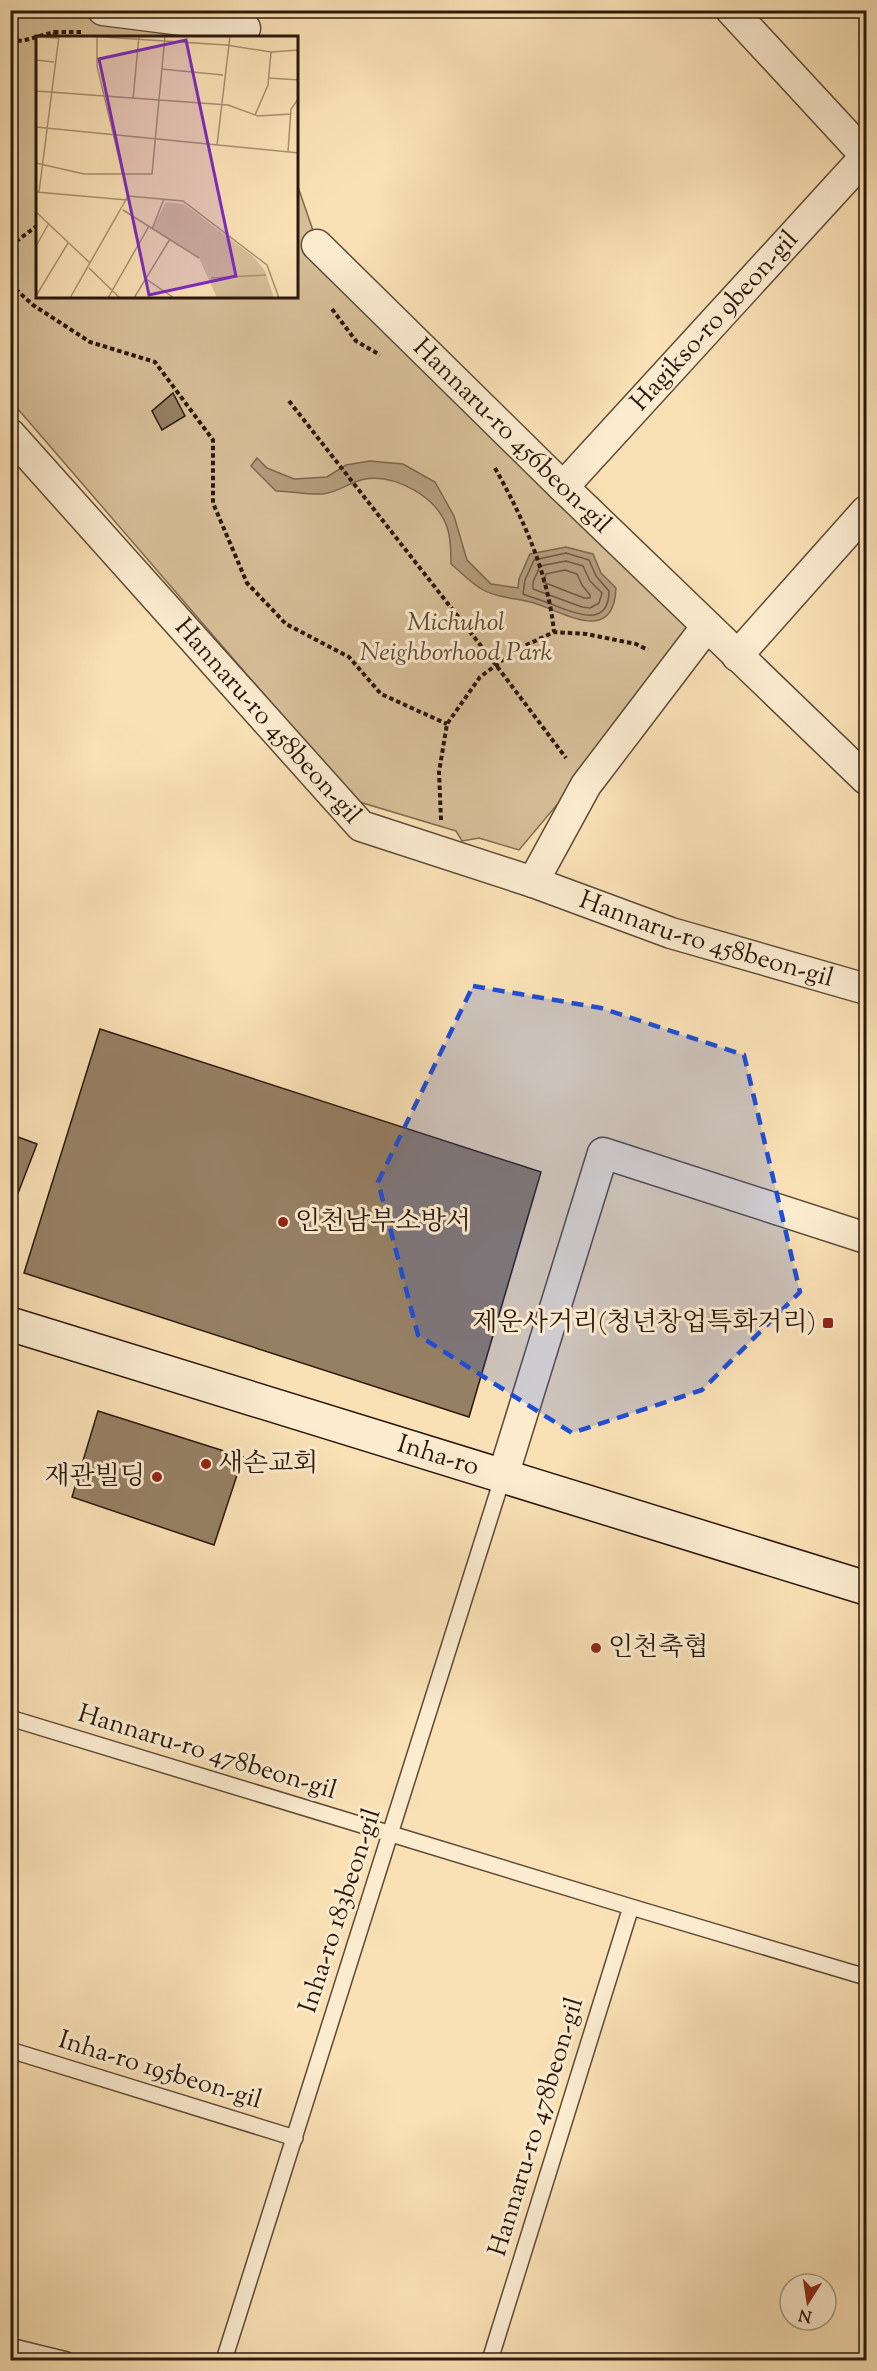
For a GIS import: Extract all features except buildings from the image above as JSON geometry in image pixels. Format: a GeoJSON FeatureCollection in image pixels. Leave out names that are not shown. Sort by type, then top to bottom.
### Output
{"type":"FeatureCollection","features":[{"type":"Feature","properties":{"kind":"main road","name":"Inha-ro"},"geometry":{"type":"LineString","coordinates":[[10,1324],[867,1588]]}},
{"type":"Feature","properties":{"kind":"street"},"geometry":{"type":"LineString","coordinates":[[103,10],[244,28]]}},
{"type":"Feature","properties":{"kind":"street"},"geometry":{"type":"LineString","coordinates":[[731,10],[867,156]]}},
{"type":"Feature","properties":{"kind":"street","name":"Hagikso-ro 9beon-gil"},"geometry":{"type":"LineString","coordinates":[[563,486],[867,156]]}},
{"type":"Feature","properties":{"kind":"street","name":"Hannaru-ro 456beon-gil"},"geometry":{"type":"LineString","coordinates":[[318,245],[737,656],[867,779]]}},
{"type":"Feature","properties":{"kind":"street","name":"Hannaru-ro 458beon-gil"},"geometry":{"type":"LineString","coordinates":[[10,434],[361,826],[533,882],[671,933],[867,989]]}},
{"type":"Feature","properties":{"kind":"street"},"geometry":{"type":"LineString","coordinates":[[737,656],[867,511]]}},
{"type":"Feature","properties":{"kind":"street"},"geometry":{"type":"LineString","coordinates":[[533,882],[586,785],[707,626]]}},
{"type":"Feature","properties":{"kind":"street"},"geometry":{"type":"LineString","coordinates":[[502,1476],[603,1153],[867,1238]]}},
{"type":"Feature","properties":{"kind":"lane","name":"Inha-ro 183beon-gil"},"geometry":{"type":"LineString","coordinates":[[225,2361],[502,1476]]}},
{"type":"Feature","properties":{"kind":"lane","name":"Hannaru-ro 478beon-gil"},"geometry":{"type":"LineString","coordinates":[[10,1718],[867,1977]]}},
{"type":"Feature","properties":{"kind":"lane","name":"Hannaru-ro 478beon-gil"},"geometry":{"type":"LineString","coordinates":[[490,2361],[631,1907]]}},
{"type":"Feature","properties":{"kind":"lane","name":"Inha-ro 195beon-gil"},"geometry":{"type":"LineString","coordinates":[[10,2050],[295,2138]]}},
{"type":"Feature","properties":{"kind":"lane"},"geometry":{"type":"LineString","coordinates":[[10,2346],[66,2361]]}},
{"type":"Feature","properties":{"kind":"path"},"geometry":{"type":"LineString","coordinates":[[40,36],[54,32],[57,36]]}},
{"type":"Feature","properties":{"kind":"path"},"geometry":{"type":"LineString","coordinates":[[10,39],[22,41],[36,37]]}},
{"type":"Feature","properties":{"kind":"path"},"geometry":{"type":"LineString","coordinates":[[10,246],[36,226]]}},
{"type":"Feature","properties":{"kind":"path"},"geometry":{"type":"LineString","coordinates":[[10,284],[33,305],[90,342],[155,363],[213,440],[213,503],[247,583],[286,624],[349,657],[381,694],[447,724]]}},
{"type":"Feature","properties":{"kind":"path"},"geometry":{"type":"LineString","coordinates":[[288,401],[496,666],[586,785]]}},
{"type":"Feature","properties":{"kind":"path"},"geometry":{"type":"LineString","coordinates":[[536,550],[552,613],[554,632]]}},
{"type":"Feature","properties":{"kind":"path"},"geometry":{"type":"LineString","coordinates":[[441,825],[439,772],[447,724],[480,677],[516,650],[554,632],[586,634],[636,644],[679,664]]}},
{"type":"Feature","properties":{"kind":"highlighted area"},"geometry":{"type":"Polygon","coordinates":[[[473,986],[601,1008],[744,1055],[800,1292],[702,1390],[572,1433],[418,1335],[378,1182],[473,986]]]}},
{"type":"Feature","properties":{"kind":"green space","name":"Michuhol Neighborhood Park"},"geometry":{"type":"Polygon","coordinates":[[[10,11],[240,11],[248,36],[36,36],[36,298],[298,298],[298,187],[318,245],[707,626],[519,850],[479,838],[462,841],[456,831],[356,801],[11,401],[10,11]]]}},
{"type":"Feature","properties":{"kind":"water"},"geometry":{"type":"Polygon","coordinates":[[[257,458],[267,468],[294,479],[327,477],[346,465],[370,461],[403,464],[435,482],[454,516],[467,560],[491,584],[518,588],[519,579],[530,554],[566,547],[593,554],[601,573],[616,588],[613,605],[607,616],[586,621],[534,603],[486,591],[451,564],[449,536],[442,516],[425,497],[414,490],[402,484],[377,478],[359,480],[333,492],[322,494],[276,491],[251,466],[257,458]]]}},
{"type":"Feature","properties":{"kind":"place","name":"인천남부소방서"},"geometry":{"type":"Point","coordinates":[283,1222]}},
{"type":"Feature","properties":{"kind":"place","name":"제운사거리(청년창업특화거리)"},"geometry":{"type":"Point","coordinates":[828,1323]}},
{"type":"Feature","properties":{"kind":"place","name":"새손교회"},"geometry":{"type":"Point","coordinates":[206,1464]}},
{"type":"Feature","properties":{"kind":"place","name":"재관빌딩"},"geometry":{"type":"Point","coordinates":[157,1477]}},
{"type":"Feature","properties":{"kind":"place","name":"인천축협"},"geometry":{"type":"Point","coordinates":[596,1648]}}]}
